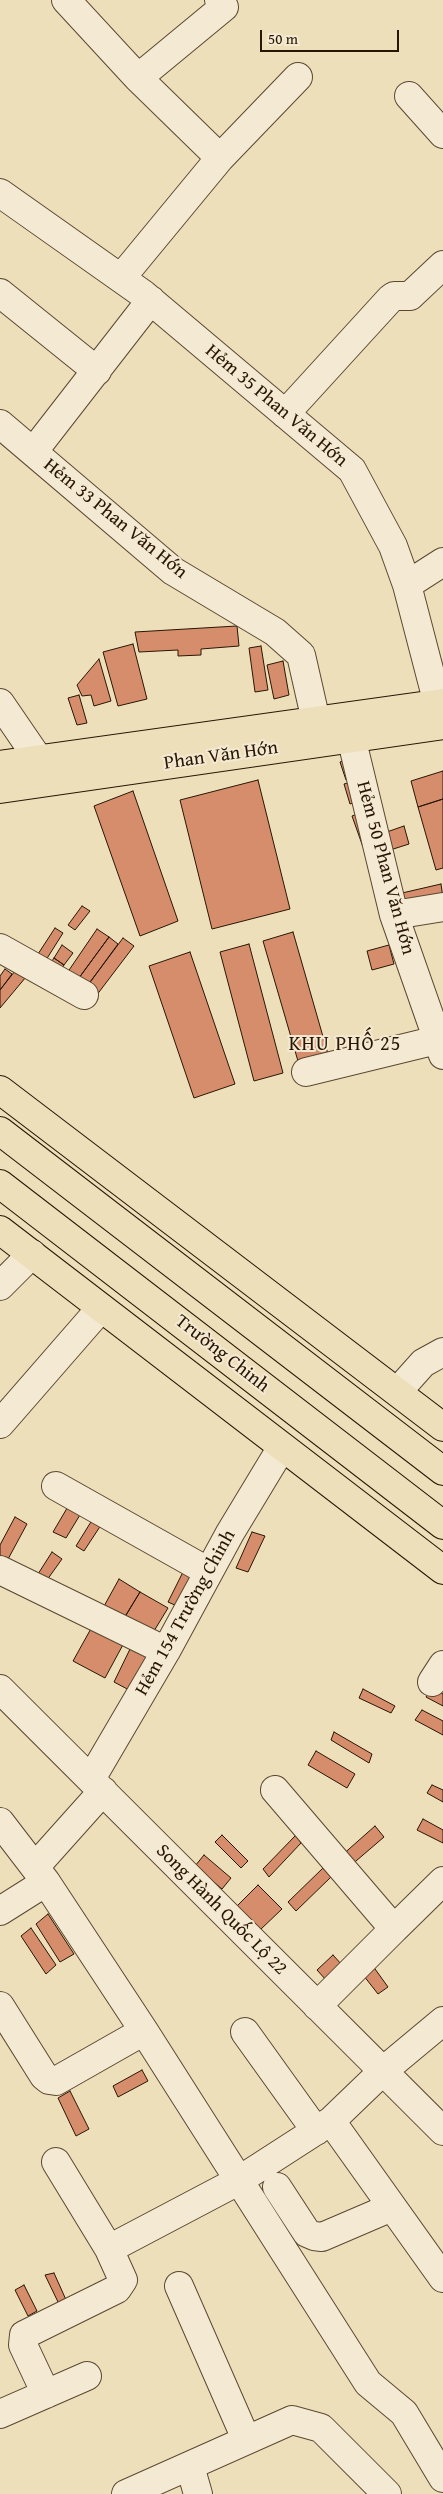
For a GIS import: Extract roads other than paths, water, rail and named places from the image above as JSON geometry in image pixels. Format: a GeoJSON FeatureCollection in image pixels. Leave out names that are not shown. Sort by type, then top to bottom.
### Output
{"type":"FeatureCollection","features":[{"type":"Feature","properties":{"kind":"main road","name":"Phan Văn Hớn"},"geometry":{"type":"LineString","coordinates":[[0,789],[204,748],[316,721],[441,710]]}},
{"type":"Feature","properties":{"kind":"main road","name":"Phan Văn Hớn"},"geometry":{"type":"LineString","coordinates":[[0,765],[39,760],[351,737],[441,710]]}},
{"type":"Feature","properties":{"kind":"main road"},"geometry":{"type":"LineString","coordinates":[[0,1090],[443,1427]]}},
{"type":"Feature","properties":{"kind":"main road"},"geometry":{"type":"LineString","coordinates":[[0,1130],[443,1471]]}},
{"type":"Feature","properties":{"kind":"main road","name":"Trường Chinh"},"geometry":{"type":"LineString","coordinates":[[0,1184],[443,1525]]}},
{"type":"Feature","properties":{"kind":"main road","name":"Trường Chinh"},"geometry":{"type":"LineString","coordinates":[[0,1230],[443,1570]]}},
{"type":"Feature","properties":{"kind":"street"},"geometry":{"type":"LineString","coordinates":[[66,0],[138,78],[220,158]]}},
{"type":"Feature","properties":{"kind":"street"},"geometry":{"type":"LineString","coordinates":[[138,78],[224,7],[219,0]]}},
{"type":"Feature","properties":{"kind":"street"},"geometry":{"type":"LineString","coordinates":[[121,278],[220,158],[298,78]]}},
{"type":"Feature","properties":{"kind":"street"},"geometry":{"type":"LineString","coordinates":[[409,96],[443,134]]}},
{"type":"Feature","properties":{"kind":"street","name":"Hẻm 35 Phan Văn Hớn"},"geometry":{"type":"LineString","coordinates":[[0,193],[151,300],[352,470],[393,546],[407,585],[441,710]]}},
{"type":"Feature","properties":{"kind":"street"},"geometry":{"type":"LineString","coordinates":[[285,414],[390,299],[394,296],[410,296],[443,264]]}},
{"type":"Feature","properties":{"kind":"street"},"geometry":{"type":"LineString","coordinates":[[0,293],[97,371]]}},
{"type":"Feature","properties":{"kind":"street"},"geometry":{"type":"LineString","coordinates":[[33,452],[151,300]]}},
{"type":"Feature","properties":{"kind":"street","name":"Hẻm 33 Phan Văn Hớn"},"geometry":{"type":"LineString","coordinates":[[0,424],[173,570],[275,632],[301,655],[316,721]]}},
{"type":"Feature","properties":{"kind":"street"},"geometry":{"type":"LineString","coordinates":[[407,585],[443,562]]}},
{"type":"Feature","properties":{"kind":"street"},"geometry":{"type":"LineString","coordinates":[[0,703],[39,760]]}},
{"type":"Feature","properties":{"kind":"street","name":"Hẻm 50 Phan Văn Hớn"},"geometry":{"type":"LineString","coordinates":[[351,737],[394,915],[440,1047]]}},
{"type":"Feature","properties":{"kind":"street"},"geometry":{"type":"LineString","coordinates":[[394,915],[443,908]]}},
{"type":"Feature","properties":{"kind":"street"},"geometry":{"type":"LineString","coordinates":[[0,948],[84,996]]}},
{"type":"Feature","properties":{"kind":"street"},"geometry":{"type":"LineString","coordinates":[[306,1072],[440,1047]]}},
{"type":"Feature","properties":{"kind":"street"},"geometry":{"type":"LineString","coordinates":[[0,1286],[32,1254]]}},
{"type":"Feature","properties":{"kind":"street"},"geometry":{"type":"LineString","coordinates":[[0,1424],[101,1308]]}},
{"type":"Feature","properties":{"kind":"street"},"geometry":{"type":"LineString","coordinates":[[398,1391],[423,1362],[443,1352]]}},
{"type":"Feature","properties":{"kind":"street","name":"Hẻm 154 Trường Chinh"},"geometry":{"type":"LineString","coordinates":[[0,1912],[40,1875],[97,1785],[166,1650],[282,1446]]}},
{"type":"Feature","properties":{"kind":"street"},"geometry":{"type":"LineString","coordinates":[[56,1486],[209,1572]]}},
{"type":"Feature","properties":{"kind":"street"},"geometry":{"type":"LineString","coordinates":[[0,1570],[166,1650]]}},
{"type":"Feature","properties":{"kind":"street","name":"Song Hành Quốc Lộ 22"},"geometry":{"type":"LineString","coordinates":[[0,1689],[443,2131]]}},
{"type":"Feature","properties":{"kind":"street"},"geometry":{"type":"LineString","coordinates":[[275,1790],[394,1929]]}},
{"type":"Feature","properties":{"kind":"street"},"geometry":{"type":"LineString","coordinates":[[0,1822],[40,1875],[144,2031],[368,2382],[404,2413],[443,2478]]}},
{"type":"Feature","properties":{"kind":"street"},"geometry":{"type":"LineString","coordinates":[[318,2006],[443,1881]]}},
{"type":"Feature","properties":{"kind":"street"},"geometry":{"type":"LineString","coordinates":[[0,2006],[44,2076],[49,2080],[56,2081],[144,2031]]}},
{"type":"Feature","properties":{"kind":"street"},"geometry":{"type":"LineString","coordinates":[[109,2249],[238,2181],[323,2126],[382,2071],[443,2021]]}},
{"type":"Feature","properties":{"kind":"street"},"geometry":{"type":"LineString","coordinates":[[245,2032],[392,2207],[443,2278]]}},
{"type":"Feature","properties":{"kind":"street"},"geometry":{"type":"LineString","coordinates":[[46,2394],[22,2340],[29,2332],[121,2285],[123,2276],[109,2249],[56,2162]]}},
{"type":"Feature","properties":{"kind":"street"},"geometry":{"type":"LineString","coordinates":[[277,2187],[307,2233],[314,2236],[322,2237],[392,2207]]}},
{"type":"Feature","properties":{"kind":"street"},"geometry":{"type":"LineString","coordinates":[[179,2286],[246,2439]]}},
{"type":"Feature","properties":{"kind":"street"},"geometry":{"type":"LineString","coordinates":[[0,2414],[87,2376]]}},
{"type":"Feature","properties":{"kind":"street"},"geometry":{"type":"LineString","coordinates":[[126,2494],[292,2420],[321,2428],[387,2494]]}},
{"type":"Feature","properties":{"kind":"street"},"geometry":{"type":"LineString","coordinates":[[190,2466],[198,2494]]}},
{"type":"Feature","properties":{"kind":"district","name":"KHU PHỐ 25"},"geometry":{"type":"Point","coordinates":[345,1045]}}]}
